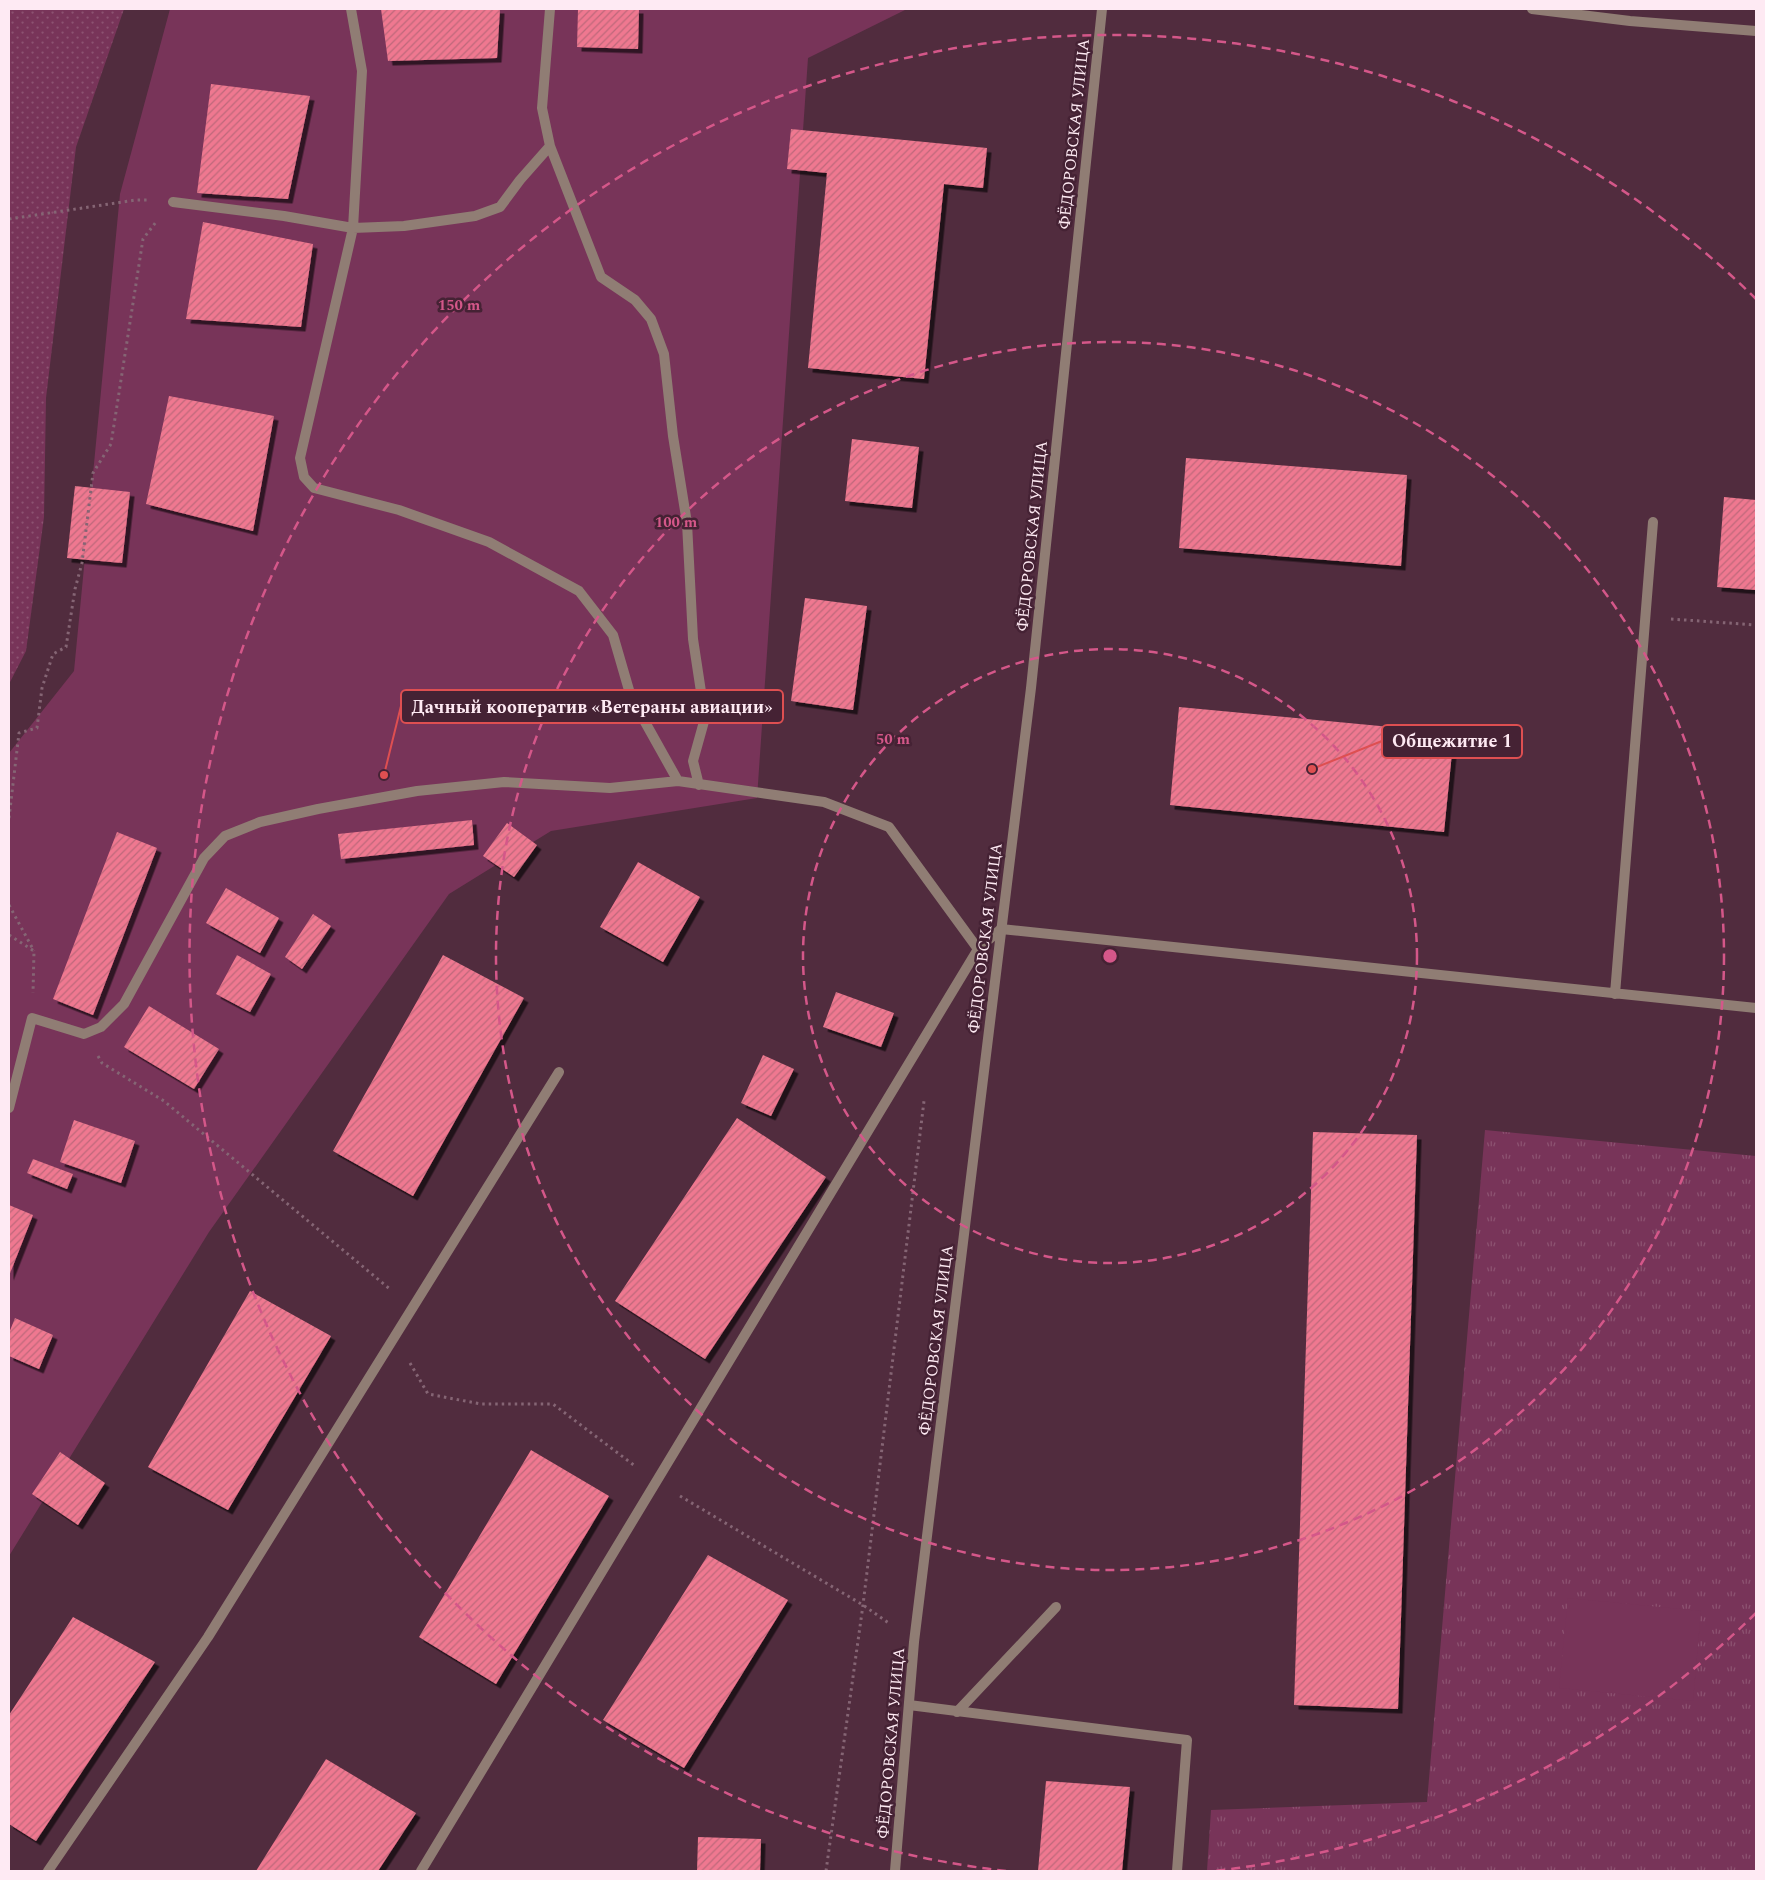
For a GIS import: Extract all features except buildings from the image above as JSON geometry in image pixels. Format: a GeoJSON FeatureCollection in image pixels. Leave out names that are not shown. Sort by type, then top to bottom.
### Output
{"type":"FeatureCollection","features":[{"type":"Feature","properties":{"kind":"street"},"geometry":{"type":"LineString","coordinates":[[351,9],[362,71],[353,228],[300,458],[304,477],[314,488],[399,510],[489,542],[579,591],[613,635],[632,697],[678,780]]}},
{"type":"Feature","properties":{"kind":"street"},"geometry":{"type":"LineString","coordinates":[[550,9],[542,108],[550,146],[601,277],[635,300],[651,319],[664,354],[673,436],[686,523],[693,638],[705,718],[693,761],[699,785]]}},
{"type":"Feature","properties":{"kind":"street","name":"ФЁДОРОВСКАЯ УЛИЦА"},"geometry":{"type":"LineString","coordinates":[[895,1871],[914,1642],[1031,688],[1102,9]]}},
{"type":"Feature","properties":{"kind":"street"},"geometry":{"type":"LineString","coordinates":[[1532,9],[1630,22],[1756,31]]}},
{"type":"Feature","properties":{"kind":"street"},"geometry":{"type":"LineString","coordinates":[[173,202],[284,216],[353,228],[404,226],[475,216],[500,207],[520,180],[550,146]]}},
{"type":"Feature","properties":{"kind":"street"},"geometry":{"type":"LineString","coordinates":[[1615,994],[1653,522]]}},
{"type":"Feature","properties":{"kind":"street"},"geometry":{"type":"LineString","coordinates":[[9,1108],[32,1018],[84,1034],[100,1027],[124,1004],[204,858],[225,836],[260,822],[318,808],[417,791],[504,782],[610,788],[678,780],[699,785],[824,802],[889,827],[978,949]]}},
{"type":"Feature","properties":{"kind":"street"},"geometry":{"type":"LineString","coordinates":[[421,1871],[978,949],[1001,929],[1756,1008]]}},
{"type":"Feature","properties":{"kind":"street"},"geometry":{"type":"LineString","coordinates":[[48,1871],[208,1637],[559,1072]]}},
{"type":"Feature","properties":{"kind":"street"},"geometry":{"type":"LineString","coordinates":[[957,1712],[1056,1607]]}},
{"type":"Feature","properties":{"kind":"street"},"geometry":{"type":"LineString","coordinates":[[909,1706],[1187,1740],[1177,1871]]}},
{"type":"Feature","properties":{"kind":"path"},"geometry":{"type":"LineString","coordinates":[[9,219],[136,200]]}},
{"type":"Feature","properties":{"kind":"path"},"geometry":{"type":"LineString","coordinates":[[9,818],[19,733],[37,728],[42,688],[53,654],[66,647],[75,589],[82,563],[93,473],[111,444],[143,238],[173,202]]}},
{"type":"Feature","properties":{"kind":"path"},"geometry":{"type":"LineString","coordinates":[[1646,617],[1756,625]]}},
{"type":"Feature","properties":{"kind":"path"},"geometry":{"type":"LineString","coordinates":[[9,906],[34,951],[32,1018]]}},
{"type":"Feature","properties":{"kind":"path"},"geometry":{"type":"LineString","coordinates":[[9,935],[34,951]]}},
{"type":"Feature","properties":{"kind":"path"},"geometry":{"type":"LineString","coordinates":[[84,1034],[102,1063],[164,1101],[412,1308]]}},
{"type":"Feature","properties":{"kind":"path"},"geometry":{"type":"LineString","coordinates":[[826,1871],[863,1605],[924,1101]]}},
{"type":"Feature","properties":{"kind":"path"},"geometry":{"type":"LineString","coordinates":[[408,1361],[428,1394],[482,1404],[553,1404],[656,1482],[863,1605],[914,1642]]}},
{"type":"Feature","properties":{"kind":"green space"},"geometry":{"type":"Polygon","coordinates":[[[9,9],[124,9],[76,147],[46,398],[44,517],[26,651],[9,684],[9,9]]]}},
{"type":"Feature","properties":{"kind":"green space"},"geometry":{"type":"Polygon","coordinates":[[[170,9],[907,9],[808,58],[757,798],[551,831],[449,894],[209,1232],[9,1556],[9,753],[74,671],[120,194],[170,9]]]}},
{"type":"Feature","properties":{"kind":"green space"},"geometry":{"type":"Polygon","coordinates":[[[1485,1130],[1756,1156],[1756,1871],[1207,1871],[1211,1810],[1427,1802],[1485,1130]]]}},
{"type":"Feature","properties":{"kind":"green space"},"geometry":{"type":"Polygon","coordinates":[[[1568,1598],[1701,1611],[1693,1701],[1559,1688],[1568,1598]]]}},
{"type":"Feature","properties":{"kind":"place","name":"Общежитие 1"},"geometry":{"type":"Point","coordinates":[1312,769]}},
{"type":"Feature","properties":{"kind":"place","name":"Дачный кооператив «Ветераны авиации»"},"geometry":{"type":"Point","coordinates":[384,775]}}]}
